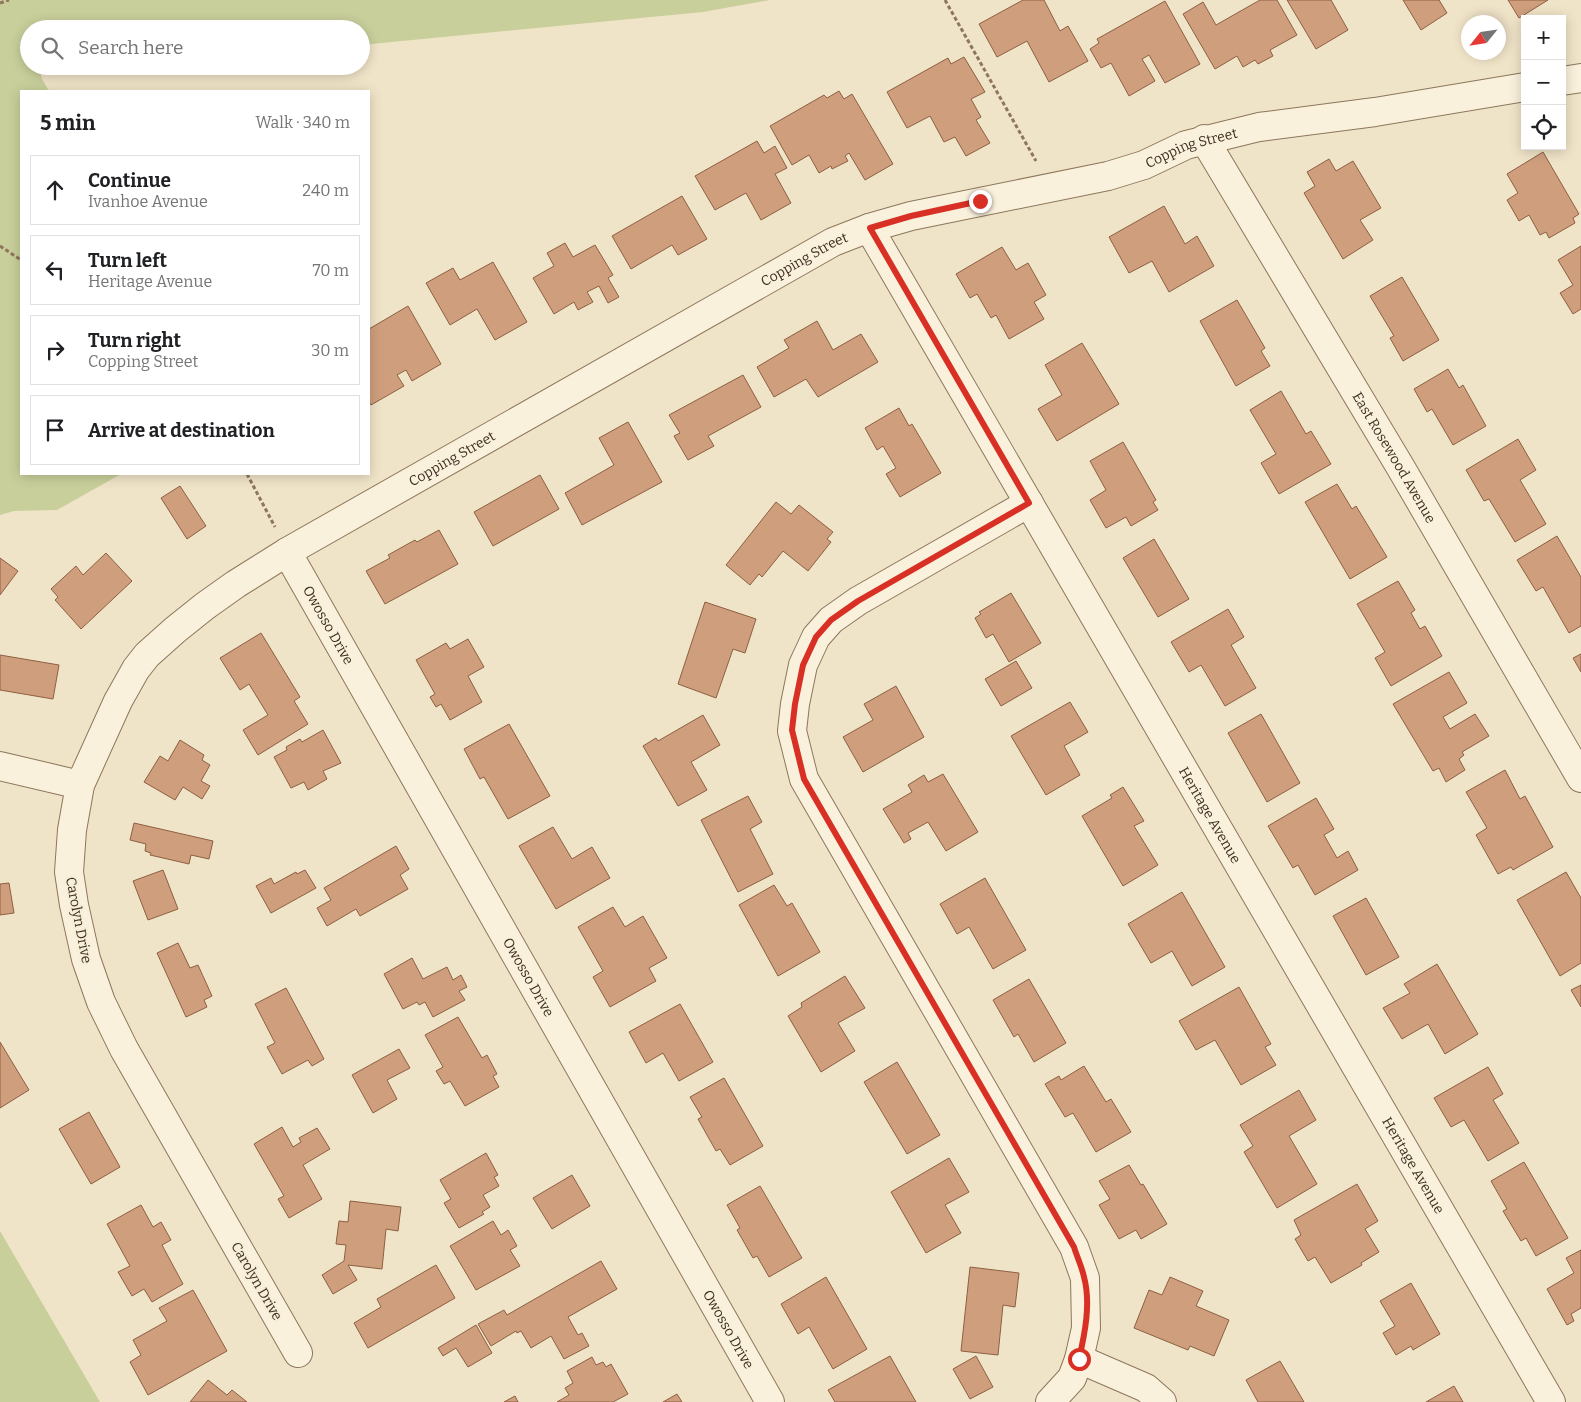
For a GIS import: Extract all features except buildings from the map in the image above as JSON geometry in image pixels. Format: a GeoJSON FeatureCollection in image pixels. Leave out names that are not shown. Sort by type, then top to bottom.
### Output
{"type":"FeatureCollection","features":[{"type":"Feature","properties":{"kind":"street","name":"Copping Street"},"geometry":{"type":"LineString","coordinates":[[288,552],[833,242],[870,228],[920,214],[1108,176],[1135,168],[1186,145],[1258,127],[1374,112],[1521,88]]}},
{"type":"Feature","properties":{"kind":"street","name":"East Rosewood Avenue"},"geometry":{"type":"LineString","coordinates":[[1204,140],[1402,468],[1581,778]]}},
{"type":"Feature","properties":{"kind":"street","name":"Heritage Avenue"},"geometry":{"type":"LineString","coordinates":[[870,228],[1551,1402]]}},
{"type":"Feature","properties":{"kind":"street"},"geometry":{"type":"LineString","coordinates":[[1029,503],[858,601],[831,620],[816,637],[803,665],[792,730],[804,779],[1074,1247],[1085,1278],[1086,1328],[1079,1359],[1072,1378],[1050,1402]]}},
{"type":"Feature","properties":{"kind":"street","name":"Carolyn Drive"},"geometry":{"type":"LineString","coordinates":[[288,552],[236,584],[205,606],[147,654],[136,669],[118,701],[80,785],[72,830],[69,872],[86,959],[101,1002],[124,1049],[298,1353]]}},
{"type":"Feature","properties":{"kind":"street","name":"Owosso Drive"},"geometry":{"type":"LineString","coordinates":[[288,552],[770,1402]]}},
{"type":"Feature","properties":{"kind":"street"},"geometry":{"type":"LineString","coordinates":[[0,766],[80,785]]}},
{"type":"Feature","properties":{"kind":"street"},"geometry":{"type":"LineString","coordinates":[[1079,1359],[1146,1388],[1162,1402]]}},
{"type":"Feature","properties":{"kind":"path"},"geometry":{"type":"LineString","coordinates":[[0,3],[9,0]]}},
{"type":"Feature","properties":{"kind":"path"},"geometry":{"type":"LineString","coordinates":[[945,0],[1052,188]]}},
{"type":"Feature","properties":{"kind":"path"},"geometry":{"type":"LineString","coordinates":[[0,246],[20,259]]}},
{"type":"Feature","properties":{"kind":"path"},"geometry":{"type":"LineString","coordinates":[[248,475],[288,552]]}},
{"type":"Feature","properties":{"kind":"green space"},"geometry":{"type":"Polygon","coordinates":[[[0,0],[770,0],[703,12],[370,44],[370,20],[20,20],[20,75],[41,75],[48,90],[20,90],[20,475],[119,475],[57,510],[14,511],[0,515],[0,0]]]}},
{"type":"Feature","properties":{"kind":"green space"},"geometry":{"type":"Polygon","coordinates":[[[0,1231],[100,1402],[0,1402],[0,1231]]]}},
{"type":"Feature","properties":{"kind":"route"},"geometry":{"type":"LineString","coordinates":[[980,201],[911,216],[870,228],[1029,503],[858,601],[831,620],[816,637],[803,665],[792,730],[804,779],[1074,1247],[1085,1278],[1086,1328],[1079,1359]]}}]}
